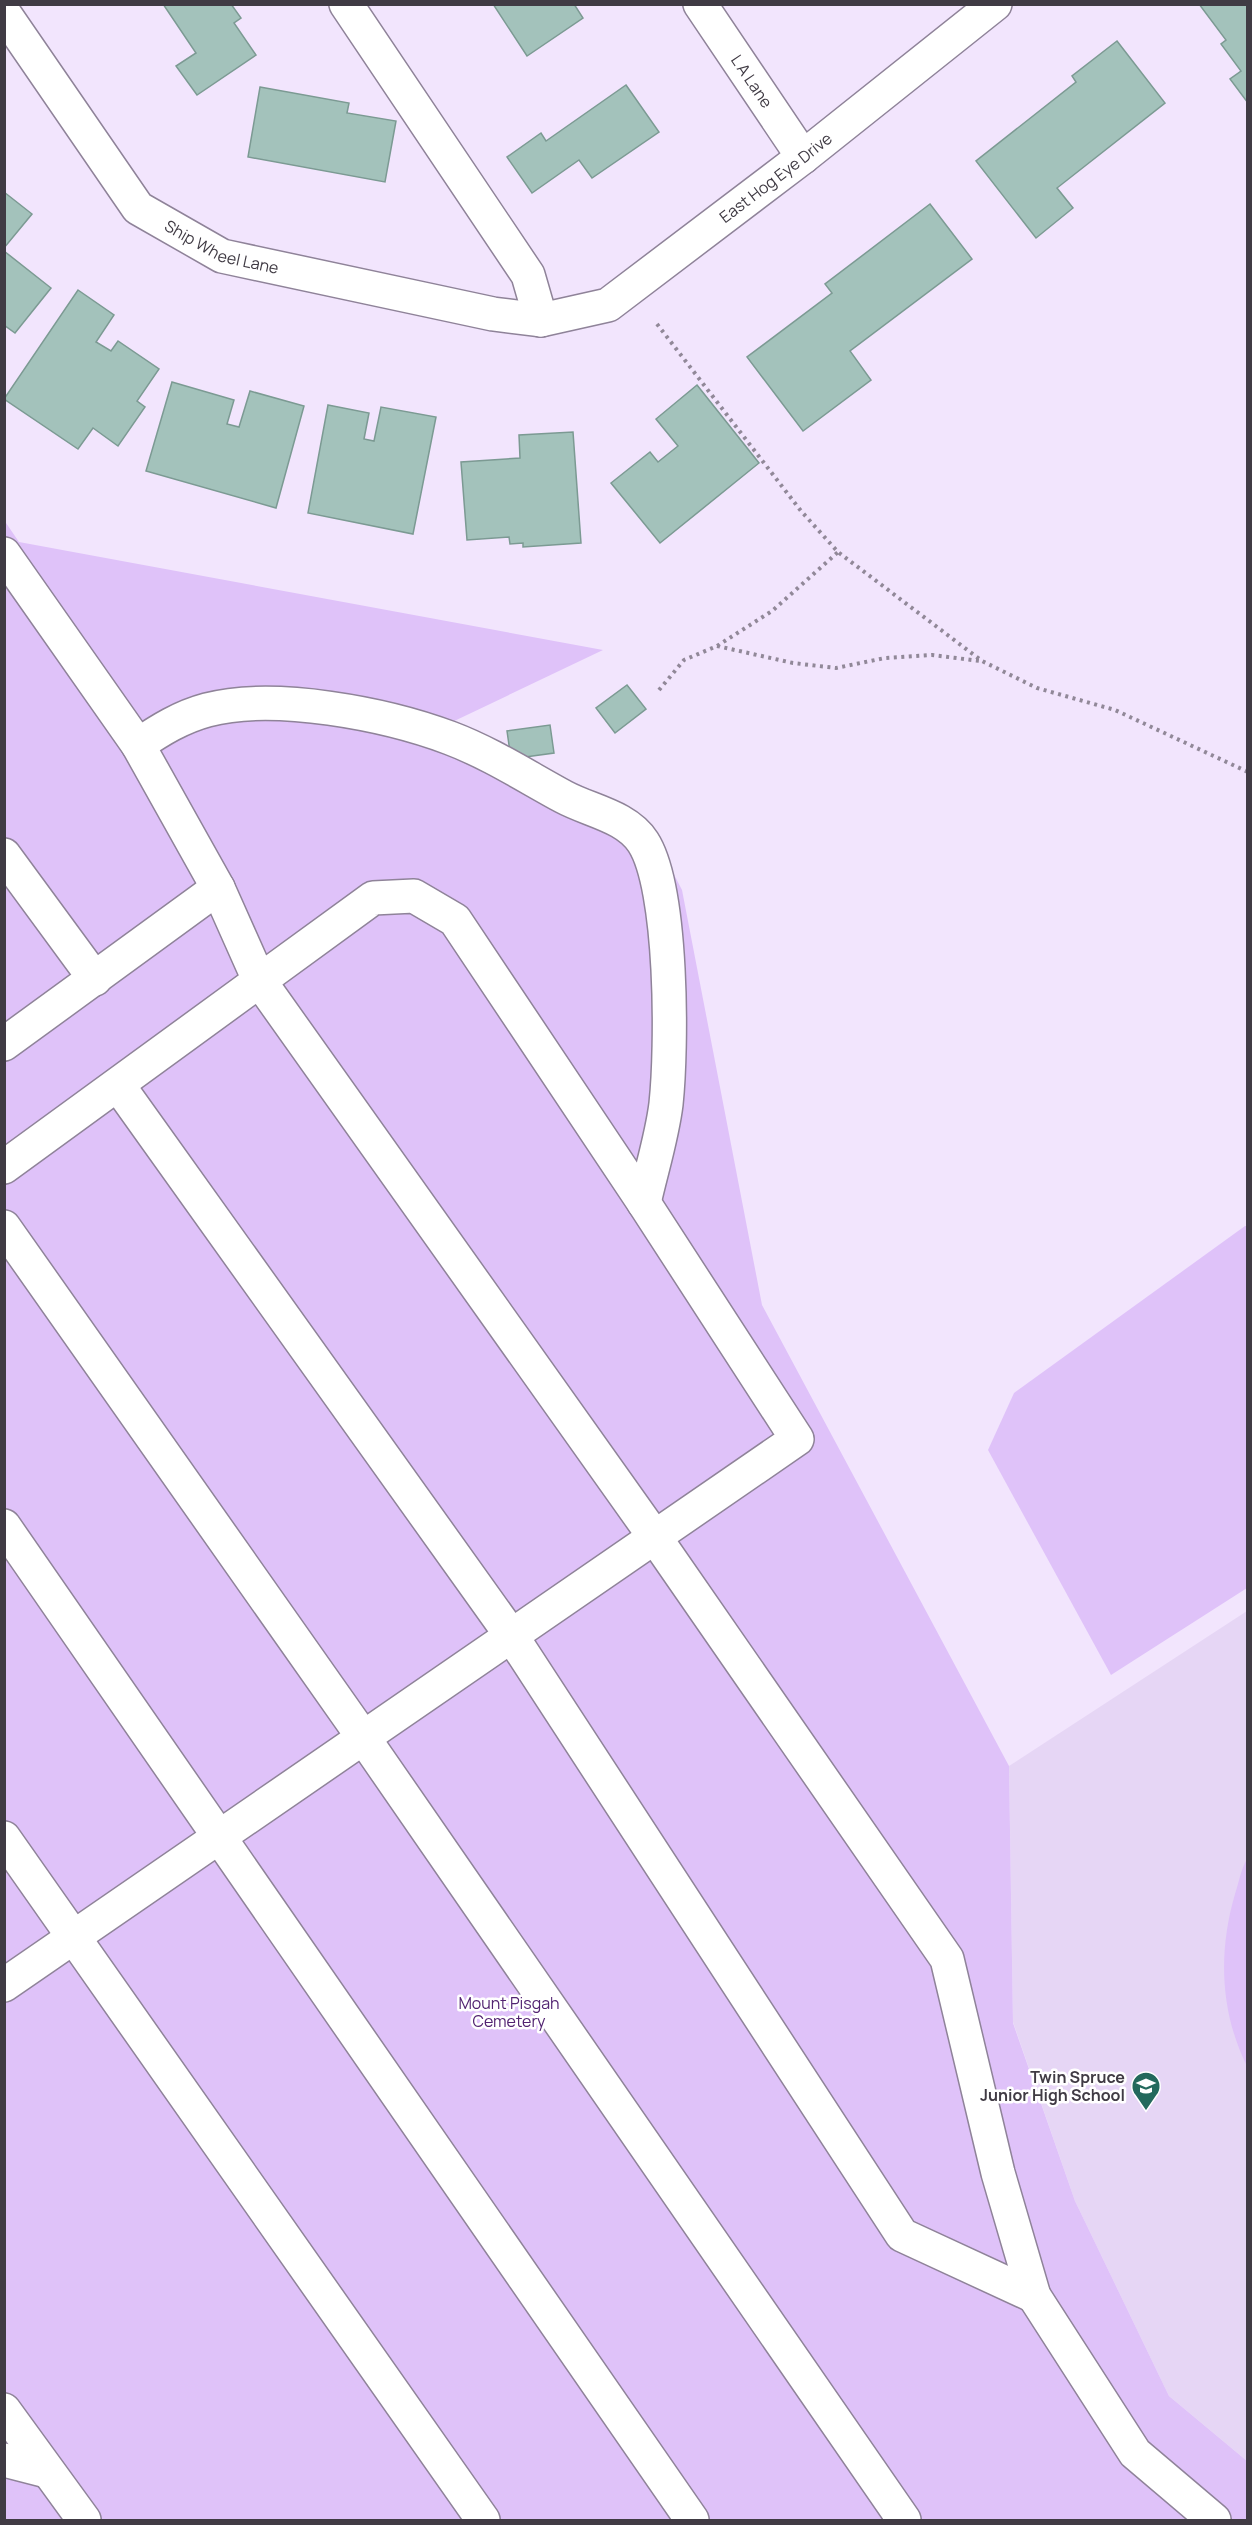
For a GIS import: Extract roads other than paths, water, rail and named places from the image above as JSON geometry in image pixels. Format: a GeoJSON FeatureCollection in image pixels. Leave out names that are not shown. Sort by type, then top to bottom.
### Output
{"type":"FeatureCollection","features":[{"type":"Feature","properties":{"kind":"street"},"geometry":{"type":"LineString","coordinates":[[346,4],[528,275],[541,320]]}},
{"type":"Feature","properties":{"kind":"street","name":"L A Lane"},"geometry":{"type":"LineString","coordinates":[[700,4],[803,157]]}},
{"type":"Feature","properties":{"kind":"street","name":"East Hog Eye Drive"},"geometry":{"type":"LineString","coordinates":[[541,320],[608,306],[803,157],[995,4]]}},
{"type":"Feature","properties":{"kind":"street","name":"Ship Wheel Lane"},"geometry":{"type":"LineString","coordinates":[[4,13],[138,208],[222,256],[493,314],[541,320]]}},
{"type":"Feature","properties":{"kind":"street"},"geometry":{"type":"LineString","coordinates":[[4,554],[138,744],[218,888],[259,980],[654,1536],[947,1959],[998,2173],[1034,2296],[1135,2453],[1214,2520]]}},
{"type":"Feature","properties":{"kind":"street"},"geometry":{"type":"LineString","coordinates":[[138,744],[167,725],[208,710],[247,704],[342,710],[398,721],[452,739],[573,802],[626,824],[643,842],[660,886],[670,1008],[666,1106],[644,1203]]}},
{"type":"Feature","properties":{"kind":"street"},"geometry":{"type":"LineString","coordinates":[[4,855],[95,979]]}},
{"type":"Feature","properties":{"kind":"street"},"geometry":{"type":"LineString","coordinates":[[4,1044],[218,888]]}},
{"type":"Feature","properties":{"kind":"street"},"geometry":{"type":"LineString","coordinates":[[4,1167],[373,898],[414,896],[455,920],[644,1203],[797,1439],[4,1985]]}},
{"type":"Feature","properties":{"kind":"street"},"geometry":{"type":"LineString","coordinates":[[118,1085],[511,1635],[902,2235],[1034,2296]]}},
{"type":"Feature","properties":{"kind":"street"},"geometry":{"type":"LineString","coordinates":[[4,1227],[363,1737],[904,2520]]}},
{"type":"Feature","properties":{"kind":"street"},"geometry":{"type":"LineString","coordinates":[[4,1526],[692,2520]]}},
{"type":"Feature","properties":{"kind":"street"},"geometry":{"type":"LineString","coordinates":[[4,1838],[483,2520]]}},
{"type":"Feature","properties":{"kind":"street"},"geometry":{"type":"LineString","coordinates":[[4,2410],[84,2520]]}},
{"type":"Feature","properties":{"kind":"street"},"geometry":{"type":"LineString","coordinates":[[4,2460],[47,2471]]}},
{"type":"Feature","properties":{"kind":"place","name":"Twin Spruce Junior High School"},"geometry":{"type":"Point","coordinates":[1146,2112]}},
{"type":"Feature","properties":{"kind":"park label","name":"Mount Pisgah Cemetery"},"geometry":{"type":"Point","coordinates":[509,2012]}}]}
